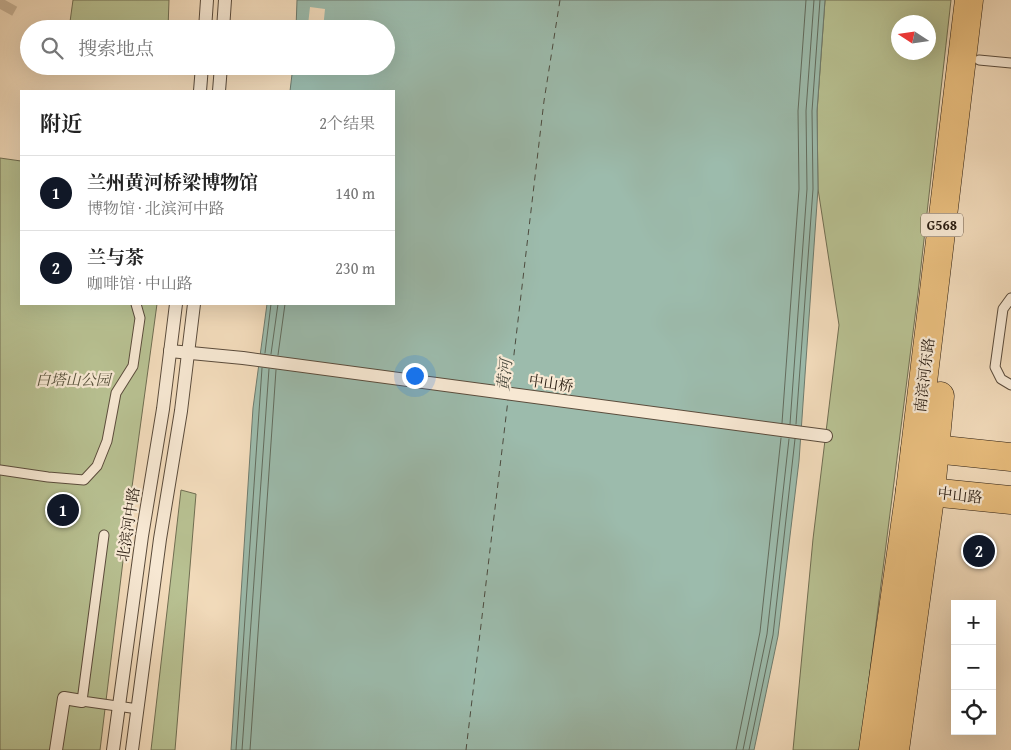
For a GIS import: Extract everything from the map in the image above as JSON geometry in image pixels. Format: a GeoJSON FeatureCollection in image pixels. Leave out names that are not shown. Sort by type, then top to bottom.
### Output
{"type":"FeatureCollection","features":[{"type":"Feature","properties":{"kind":"main road","name":"南滨河东路"},"geometry":{"type":"LineString","coordinates":[[895,750],[969,0]]}},
{"type":"Feature","properties":{"kind":"main road","name":"南滨河东路"},"geometry":{"type":"LineString","coordinates":[[924,449],[957,223],[986,0]]}},
{"type":"Feature","properties":{"kind":"main road"},"geometry":{"type":"LineString","coordinates":[[924,449],[1011,457]]}},
{"type":"Feature","properties":{"kind":"main road","name":"南滨河东路"},"geometry":{"type":"LineString","coordinates":[[873,750],[920,491]]}},
{"type":"Feature","properties":{"kind":"main road","name":"中山路"},"geometry":{"type":"LineString","coordinates":[[920,491],[1011,500]]}},
{"type":"Feature","properties":{"kind":"street"},"geometry":{"type":"LineString","coordinates":[[206,20],[207,0]]}},
{"type":"Feature","properties":{"kind":"street"},"geometry":{"type":"LineString","coordinates":[[224,20],[226,0]]}},
{"type":"Feature","properties":{"kind":"street"},"geometry":{"type":"LineString","coordinates":[[200,90],[201,75]]}},
{"type":"Feature","properties":{"kind":"street"},"geometry":{"type":"LineString","coordinates":[[219,90],[220,75]]}},
{"type":"Feature","properties":{"kind":"street","name":"北滨河中路"},"geometry":{"type":"LineString","coordinates":[[113,750],[142,536],[163,409],[176,305]]}},
{"type":"Feature","properties":{"kind":"street"},"geometry":{"type":"LineString","coordinates":[[132,750],[160,539],[181,411],[194,305]]}},
{"type":"Feature","properties":{"kind":"street","name":"中山桥"},"geometry":{"type":"LineString","coordinates":[[170,351],[243,358],[826,436]]}},
{"type":"Feature","properties":{"kind":"street"},"geometry":{"type":"LineString","coordinates":[[56,750],[64,698],[82,701]]}},
{"type":"Feature","properties":{"kind":"lane"},"geometry":{"type":"LineString","coordinates":[[979,60],[1011,63]]}},
{"type":"Feature","properties":{"kind":"lane"},"geometry":{"type":"LineString","coordinates":[[1011,298],[1003,309],[995,367],[1001,379],[1011,384]]}},
{"type":"Feature","properties":{"kind":"lane"},"geometry":{"type":"LineString","coordinates":[[0,470],[84,480],[97,466],[107,441],[116,393],[133,366],[140,318],[136,305]]}},
{"type":"Feature","properties":{"kind":"lane"},"geometry":{"type":"LineString","coordinates":[[104,535],[82,701],[138,709]]}},
{"type":"Feature","properties":{"kind":"green space"},"geometry":{"type":"Polygon","coordinates":[[[73,0],[169,0],[168,20],[70,20],[73,0]]]}},
{"type":"Feature","properties":{"kind":"green space"},"geometry":{"type":"Polygon","coordinates":[[[825,0],[951,0],[918,293],[860,750],[793,750],[813,539],[839,325],[818,189],[817,112],[825,0]]]}},
{"type":"Feature","properties":{"kind":"green space","name":"白塔山公园"},"geometry":{"type":"Polygon","coordinates":[[[0,158],[20,161],[20,305],[157,305],[132,487],[100,750],[0,750],[0,158]]]}},
{"type":"Feature","properties":{"kind":"green space"},"geometry":{"type":"Polygon","coordinates":[[[181,490],[196,494],[175,750],[151,750],[181,490]]]}},
{"type":"Feature","properties":{"kind":"water","name":"黄河"},"geometry":{"type":"Polygon","coordinates":[[[297,0],[825,0],[817,111],[818,189],[799,461],[778,636],[754,750],[231,750],[253,408],[267,305],[395,305],[395,90],[290,90],[292,75],[395,75],[395,20],[296,20],[297,0]]]}},
{"type":"Feature","properties":{"kind":"pier"},"geometry":{"type":"Polygon","coordinates":[[[310,7],[325,9],[324,20],[309,20],[310,7]]]}},
{"type":"Feature","properties":{"kind":"ferry route"},"geometry":{"type":"LineString","coordinates":[[510,388],[544,101],[560,0]]}},
{"type":"Feature","properties":{"kind":"ferry route"},"geometry":{"type":"LineString","coordinates":[[466,750],[508,400]]}},
{"type":"Feature","properties":{"kind":"tunnel"},"geometry":{"type":"LineString","coordinates":[[0,9],[5,0]]}},
{"type":"Feature","properties":{"kind":"place","name":"兰州黄河桥梁博物馆"},"geometry":{"type":"Point","coordinates":[63,510]}},
{"type":"Feature","properties":{"kind":"place","name":"兰与茶"},"geometry":{"type":"Point","coordinates":[979,551]}}]}
